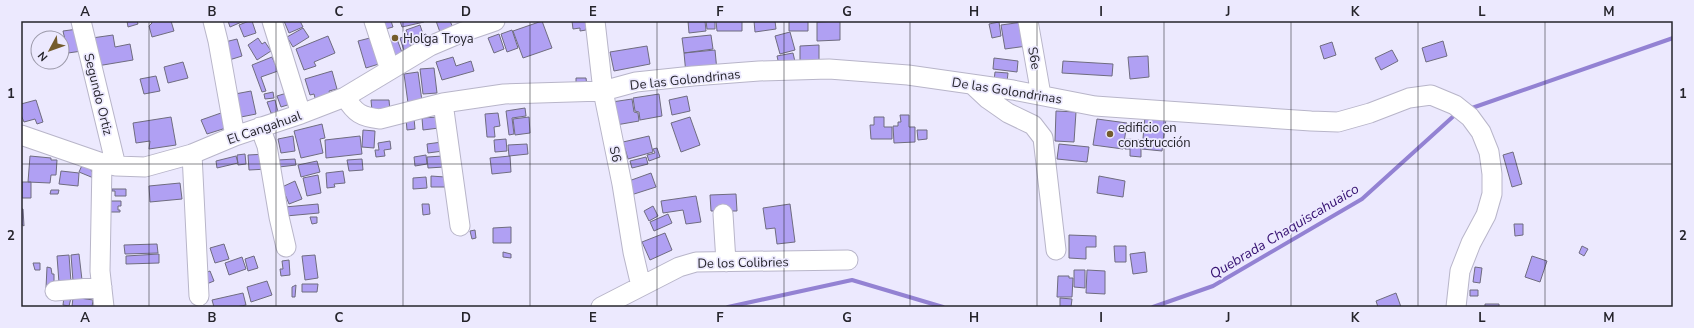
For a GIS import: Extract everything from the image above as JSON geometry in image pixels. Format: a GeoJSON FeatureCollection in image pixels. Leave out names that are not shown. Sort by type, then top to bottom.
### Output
{"type":"FeatureCollection","features":[{"type":"Feature","properties":{"kind":"street","name":"Segundo Ortiz"},"geometry":{"type":"LineString","coordinates":[[81,21],[109,165],[100,271],[104,307]]}},
{"type":"Feature","properties":{"kind":"street"},"geometry":{"type":"LineString","coordinates":[[213,21],[235,136]]}},
{"type":"Feature","properties":{"kind":"street"},"geometry":{"type":"LineString","coordinates":[[272,21],[301,114]]}},
{"type":"Feature","properties":{"kind":"street"},"geometry":{"type":"LineString","coordinates":[[374,21],[390,70]]}},
{"type":"Feature","properties":{"kind":"street","name":"El Cangahual"},"geometry":{"type":"LineString","coordinates":[[21,135],[109,165],[144,167],[192,154],[235,136],[301,114],[345,97],[461,26],[495,21]]}},
{"type":"Feature","properties":{"kind":"street","name":"S6"},"geometry":{"type":"LineString","coordinates":[[595,21],[603,91],[622,184],[633,252],[641,286]]}},
{"type":"Feature","properties":{"kind":"street","name":"S6e"},"geometry":{"type":"LineString","coordinates":[[1028,21],[1041,95]]}},
{"type":"Feature","properties":{"kind":"street","name":"De las Golondrinas"},"geometry":{"type":"LineString","coordinates":[[345,97],[353,108],[361,115],[380,119],[443,103],[504,94],[603,91],[636,82],[692,76],[759,71],[821,70],[908,75],[1041,95],[1095,106],[1224,116],[1338,122],[1370,113],[1409,98],[1431,95],[1456,105],[1470,117],[1481,132],[1489,152],[1492,174],[1492,194],[1486,215],[1471,243],[1460,271],[1456,307]]}},
{"type":"Feature","properties":{"kind":"street"},"geometry":{"type":"LineString","coordinates":[[972,84],[988,99],[1008,113],[1033,125],[1043,138],[1056,250]]}},
{"type":"Feature","properties":{"kind":"street"},"geometry":{"type":"LineString","coordinates":[[443,103],[460,226]]}},
{"type":"Feature","properties":{"kind":"street"},"geometry":{"type":"LineString","coordinates":[[260,127],[267,146],[279,217],[286,247]]}},
{"type":"Feature","properties":{"kind":"street"},"geometry":{"type":"LineString","coordinates":[[192,154],[199,296]]}},
{"type":"Feature","properties":{"kind":"street"},"geometry":{"type":"LineString","coordinates":[[723,214],[726,262]]}},
{"type":"Feature","properties":{"kind":"street","name":"De los Colibries"},"geometry":{"type":"LineString","coordinates":[[601,307],[679,267],[696,262],[848,260]]}},
{"type":"Feature","properties":{"kind":"street"},"geometry":{"type":"LineString","coordinates":[[55,291],[102,287]]}},
{"type":"Feature","properties":{"kind":"building"},"geometry":{"type":"Polygon","coordinates":[[[127,21],[137,21],[138,24],[128,27],[127,21]]]}},
{"type":"Feature","properties":{"kind":"building"},"geometry":{"type":"Polygon","coordinates":[[[151,21],[171,21],[174,31],[152,37],[149,26],[152,23],[151,21]]]}},
{"type":"Feature","properties":{"kind":"building"},"geometry":{"type":"Polygon","coordinates":[[[228,21],[244,21],[230,27],[228,21]]]}},
{"type":"Feature","properties":{"kind":"building"},"geometry":{"type":"Polygon","coordinates":[[[252,21],[256,33],[244,37],[239,25],[252,21]]]}},
{"type":"Feature","properties":{"kind":"building"},"geometry":{"type":"Polygon","coordinates":[[[284,21],[300,21],[303,27],[289,33],[284,21]]]}},
{"type":"Feature","properties":{"kind":"building"},"geometry":{"type":"Polygon","coordinates":[[[375,21],[391,21],[393,27],[378,31],[375,21]]]}},
{"type":"Feature","properties":{"kind":"building"},"geometry":{"type":"Polygon","coordinates":[[[400,21],[424,21],[424,22],[402,27],[400,21]]]}},
{"type":"Feature","properties":{"kind":"building"},"geometry":{"type":"Polygon","coordinates":[[[436,21],[450,21],[454,30],[441,35],[436,21]]]}},
{"type":"Feature","properties":{"kind":"building"},"geometry":{"type":"Polygon","coordinates":[[[542,21],[552,48],[523,58],[513,31],[542,21]]]}},
{"type":"Feature","properties":{"kind":"building"},"geometry":{"type":"Polygon","coordinates":[[[572,21],[589,21],[590,27],[586,28],[586,30],[580,31],[580,28],[573,29],[572,21]]]}},
{"type":"Feature","properties":{"kind":"building"},"geometry":{"type":"Polygon","coordinates":[[[688,21],[705,21],[706,31],[689,33],[688,21]]]}},
{"type":"Feature","properties":{"kind":"building"},"geometry":{"type":"Polygon","coordinates":[[[706,21],[715,21],[715,29],[707,29],[706,21]]]}},
{"type":"Feature","properties":{"kind":"building"},"geometry":{"type":"Polygon","coordinates":[[[716,21],[742,21],[742,31],[717,31],[716,21]]]}},
{"type":"Feature","properties":{"kind":"building"},"geometry":{"type":"Polygon","coordinates":[[[754,21],[775,21],[776,29],[755,32],[754,21]]]}},
{"type":"Feature","properties":{"kind":"building"},"geometry":{"type":"Polygon","coordinates":[[[789,21],[808,21],[808,31],[789,31],[789,21]]]}},
{"type":"Feature","properties":{"kind":"building"},"geometry":{"type":"Polygon","coordinates":[[[840,21],[840,40],[817,41],[817,22],[840,21]]]}},
{"type":"Feature","properties":{"kind":"building"},"geometry":{"type":"Polygon","coordinates":[[[999,22],[1001,36],[992,38],[989,24],[999,22]]]}},
{"type":"Feature","properties":{"kind":"building"},"geometry":{"type":"Polygon","coordinates":[[[1023,22],[1027,46],[1005,49],[1001,25],[1023,22]]]}},
{"type":"Feature","properties":{"kind":"building"},"geometry":{"type":"Polygon","coordinates":[[[420,25],[423,34],[409,39],[406,30],[420,25]]]}},
{"type":"Feature","properties":{"kind":"building"},"geometry":{"type":"Polygon","coordinates":[[[303,28],[309,37],[293,47],[287,37],[303,28]]]}},
{"type":"Feature","properties":{"kind":"building"},"geometry":{"type":"Polygon","coordinates":[[[78,29],[82,51],[70,53],[70,30],[78,29]]]}},
{"type":"Feature","properties":{"kind":"building"},"geometry":{"type":"Polygon","coordinates":[[[512,30],[518,48],[507,52],[501,34],[512,30]]]}},
{"type":"Feature","properties":{"kind":"building"},"geometry":{"type":"Polygon","coordinates":[[[790,32],[795,50],[780,54],[775,36],[790,32]]]}},
{"type":"Feature","properties":{"kind":"building"},"geometry":{"type":"Polygon","coordinates":[[[426,34],[430,43],[414,49],[410,40],[426,34]]]}},
{"type":"Feature","properties":{"kind":"building"},"geometry":{"type":"Polygon","coordinates":[[[499,34],[504,49],[494,53],[488,38],[499,34]]]}},
{"type":"Feature","properties":{"kind":"building"},"geometry":{"type":"Polygon","coordinates":[[[113,35],[115,47],[130,44],[133,60],[97,66],[92,38],[113,35]]]}},
{"type":"Feature","properties":{"kind":"building"},"geometry":{"type":"Polygon","coordinates":[[[711,35],[713,49],[684,53],[682,38],[711,35]]]}},
{"type":"Feature","properties":{"kind":"building"},"geometry":{"type":"Polygon","coordinates":[[[328,36],[335,53],[314,62],[316,66],[304,70],[296,49],[328,36]]]}},
{"type":"Feature","properties":{"kind":"building"},"geometry":{"type":"Polygon","coordinates":[[[407,36],[413,52],[405,54],[400,38],[407,36]]]}},
{"type":"Feature","properties":{"kind":"building"},"geometry":{"type":"Polygon","coordinates":[[[374,37],[382,63],[366,68],[358,41],[374,37]]]}},
{"type":"Feature","properties":{"kind":"building"},"geometry":{"type":"Polygon","coordinates":[[[258,38],[262,44],[265,42],[271,51],[257,60],[248,45],[258,38]]]}},
{"type":"Feature","properties":{"kind":"building"},"geometry":{"type":"Polygon","coordinates":[[[237,39],[242,56],[226,61],[221,43],[237,39]]]}},
{"type":"Feature","properties":{"kind":"building"},"geometry":{"type":"Polygon","coordinates":[[[397,39],[404,58],[394,61],[388,42],[397,39]]]}},
{"type":"Feature","properties":{"kind":"building"},"geometry":{"type":"Polygon","coordinates":[[[1443,41],[1447,56],[1426,62],[1422,48],[1443,41]]]}},
{"type":"Feature","properties":{"kind":"building"},"geometry":{"type":"Polygon","coordinates":[[[1332,42],[1336,55],[1324,59],[1320,46],[1332,42]]]}},
{"type":"Feature","properties":{"kind":"building"},"geometry":{"type":"Polygon","coordinates":[[[819,45],[819,62],[800,62],[800,46],[819,45]]]}},
{"type":"Feature","properties":{"kind":"building"},"geometry":{"type":"Polygon","coordinates":[[[647,46],[650,64],[614,71],[610,52],[647,46]]]}},
{"type":"Feature","properties":{"kind":"building"},"geometry":{"type":"Polygon","coordinates":[[[715,50],[717,71],[686,74],[684,53],[715,50]]]}},
{"type":"Feature","properties":{"kind":"building"},"geometry":{"type":"Polygon","coordinates":[[[1392,50],[1398,61],[1381,70],[1375,58],[1392,50]]]}},
{"type":"Feature","properties":{"kind":"building"},"geometry":{"type":"Polygon","coordinates":[[[793,53],[796,66],[780,69],[777,56],[793,53]]]}},
{"type":"Feature","properties":{"kind":"building"},"geometry":{"type":"Polygon","coordinates":[[[1148,56],[1149,77],[1130,79],[1128,57],[1148,56]]]}},
{"type":"Feature","properties":{"kind":"building"},"geometry":{"type":"Polygon","coordinates":[[[272,57],[278,71],[261,77],[266,91],[262,92],[252,65],[272,57]]]}},
{"type":"Feature","properties":{"kind":"building"},"geometry":{"type":"Polygon","coordinates":[[[453,57],[456,66],[471,61],[474,71],[442,80],[436,62],[453,57]]]}},
{"type":"Feature","properties":{"kind":"building"},"geometry":{"type":"Polygon","coordinates":[[[994,58],[1018,61],[1017,72],[993,69],[994,58]]]}},
{"type":"Feature","properties":{"kind":"building"},"geometry":{"type":"Polygon","coordinates":[[[1063,61],[1113,64],[1112,76],[1062,73],[1063,61]]]}},
{"type":"Feature","properties":{"kind":"building"},"geometry":{"type":"Polygon","coordinates":[[[183,62],[188,78],[168,83],[164,67],[183,62]]]}},
{"type":"Feature","properties":{"kind":"building"},"geometry":{"type":"Polygon","coordinates":[[[434,68],[437,93],[423,94],[420,69],[434,68]]]}},
{"type":"Feature","properties":{"kind":"building"},"geometry":{"type":"Polygon","coordinates":[[[332,71],[337,89],[329,91],[330,94],[315,98],[314,94],[310,95],[305,79],[332,71]]]}},
{"type":"Feature","properties":{"kind":"building"},"geometry":{"type":"Polygon","coordinates":[[[418,72],[422,101],[408,103],[404,74],[418,72]]]}},
{"type":"Feature","properties":{"kind":"building"},"geometry":{"type":"Polygon","coordinates":[[[995,72],[1008,73],[1007,82],[994,81],[995,72]]]}},
{"type":"Feature","properties":{"kind":"building"},"geometry":{"type":"Polygon","coordinates":[[[156,76],[160,91],[144,94],[140,79],[156,76]]]}},
{"type":"Feature","properties":{"kind":"building"},"geometry":{"type":"Polygon","coordinates":[[[576,78],[586,78],[587,86],[576,86],[576,78]]]}},
{"type":"Feature","properties":{"kind":"building"},"geometry":{"type":"Polygon","coordinates":[[[251,91],[256,114],[241,117],[235,94],[251,91]]]}},
{"type":"Feature","properties":{"kind":"building"},"geometry":{"type":"Polygon","coordinates":[[[273,92],[274,98],[265,99],[264,94],[273,92]]]}},
{"type":"Feature","properties":{"kind":"building"},"geometry":{"type":"Polygon","coordinates":[[[290,92],[294,103],[281,107],[277,96],[290,92]]]}},
{"type":"Feature","properties":{"kind":"building"},"geometry":{"type":"Polygon","coordinates":[[[659,94],[662,116],[640,120],[639,112],[635,111],[633,98],[659,94]]]}},
{"type":"Feature","properties":{"kind":"building"},"geometry":{"type":"Polygon","coordinates":[[[687,96],[690,111],[672,115],[669,100],[687,96]]]}},
{"type":"Feature","properties":{"kind":"building"},"geometry":{"type":"Polygon","coordinates":[[[632,99],[634,112],[638,113],[639,121],[616,125],[612,102],[632,99]]]}},
{"type":"Feature","properties":{"kind":"building"},"geometry":{"type":"Polygon","coordinates":[[[36,100],[43,122],[37,124],[35,119],[24,122],[21,115],[21,104],[36,100]]]}},
{"type":"Feature","properties":{"kind":"building"},"geometry":{"type":"Polygon","coordinates":[[[275,100],[278,112],[271,113],[267,102],[275,100]]]}},
{"type":"Feature","properties":{"kind":"building"},"geometry":{"type":"Polygon","coordinates":[[[371,100],[389,100],[390,111],[372,111],[371,100]]]}},
{"type":"Feature","properties":{"kind":"building"},"geometry":{"type":"Polygon","coordinates":[[[525,108],[526,116],[512,118],[514,134],[509,135],[506,111],[525,108]]]}},
{"type":"Feature","properties":{"kind":"building"},"geometry":{"type":"Polygon","coordinates":[[[1056,111],[1076,112],[1074,142],[1055,141],[1056,111]]]}},
{"type":"Feature","properties":{"kind":"building"},"geometry":{"type":"Polygon","coordinates":[[[221,113],[226,128],[207,134],[201,120],[221,113]]]}},
{"type":"Feature","properties":{"kind":"building"},"geometry":{"type":"Polygon","coordinates":[[[498,113],[500,126],[494,127],[495,137],[487,137],[485,114],[498,113]]]}},
{"type":"Feature","properties":{"kind":"building"},"geometry":{"type":"Polygon","coordinates":[[[900,115],[909,115],[909,127],[915,127],[915,142],[894,143],[893,126],[898,126],[898,122],[901,122],[900,115]]]}},
{"type":"Feature","properties":{"kind":"building"},"geometry":{"type":"Polygon","coordinates":[[[171,117],[176,145],[149,149],[150,141],[136,143],[133,123],[171,117]]]}},
{"type":"Feature","properties":{"kind":"building"},"geometry":{"type":"Polygon","coordinates":[[[438,117],[439,128],[423,130],[422,118],[438,117]]]}},
{"type":"Feature","properties":{"kind":"building"},"geometry":{"type":"Polygon","coordinates":[[[529,117],[530,133],[515,135],[513,119],[529,117]]]}},
{"type":"Feature","properties":{"kind":"building"},"geometry":{"type":"Polygon","coordinates":[[[690,117],[700,145],[681,152],[671,123],[690,117]]]}},
{"type":"Feature","properties":{"kind":"building"},"geometry":{"type":"Polygon","coordinates":[[[874,117],[884,117],[884,127],[892,127],[892,139],[871,139],[870,125],[874,125],[874,117]]]}},
{"type":"Feature","properties":{"kind":"building","name":"edificio en construcción"},"geometry":{"type":"Polygon","coordinates":[[[1145,117],[1166,119],[1162,151],[1142,149],[1145,117]]]}},
{"type":"Feature","properties":{"kind":"building"},"geometry":{"type":"Polygon","coordinates":[[[414,118],[415,129],[407,130],[406,119],[414,118]]]}},
{"type":"Feature","properties":{"kind":"building","name":"edificio en construcción"},"geometry":{"type":"Polygon","coordinates":[[[1097,119],[1127,123],[1123,149],[1093,145],[1097,119]]]}},
{"type":"Feature","properties":{"kind":"building"},"geometry":{"type":"Polygon","coordinates":[[[322,124],[325,138],[320,139],[323,153],[301,158],[294,131],[322,124]]]}},
{"type":"Feature","properties":{"kind":"building"},"geometry":{"type":"Polygon","coordinates":[[[363,130],[375,131],[374,148],[362,147],[363,130]]]}},
{"type":"Feature","properties":{"kind":"building"},"geometry":{"type":"Polygon","coordinates":[[[917,130],[927,130],[927,139],[918,140],[917,130]]]}},
{"type":"Feature","properties":{"kind":"building"},"geometry":{"type":"Polygon","coordinates":[[[293,136],[295,151],[281,153],[278,139],[293,136]]]}},
{"type":"Feature","properties":{"kind":"building"},"geometry":{"type":"Polygon","coordinates":[[[360,136],[362,154],[326,158],[325,140],[360,136]]]}},
{"type":"Feature","properties":{"kind":"building"},"geometry":{"type":"Polygon","coordinates":[[[649,136],[653,152],[628,159],[623,142],[649,136]]]}},
{"type":"Feature","properties":{"kind":"building"},"geometry":{"type":"Polygon","coordinates":[[[506,139],[507,151],[495,152],[494,140],[506,139]]]}},
{"type":"Feature","properties":{"kind":"building"},"geometry":{"type":"Polygon","coordinates":[[[1126,139],[1141,140],[1141,157],[1130,156],[1130,149],[1125,149],[1126,139]]]}},
{"type":"Feature","properties":{"kind":"building"},"geometry":{"type":"Polygon","coordinates":[[[390,141],[391,149],[384,150],[385,156],[376,157],[375,150],[379,150],[378,143],[390,141]]]}},
{"type":"Feature","properties":{"kind":"building"},"geometry":{"type":"Polygon","coordinates":[[[442,142],[443,151],[428,153],[427,144],[442,142]]]}},
{"type":"Feature","properties":{"kind":"building"},"geometry":{"type":"Polygon","coordinates":[[[527,144],[528,154],[509,156],[508,145],[527,144]]]}},
{"type":"Feature","properties":{"kind":"building"},"geometry":{"type":"Polygon","coordinates":[[[1059,144],[1089,147],[1087,162],[1057,159],[1059,144]]]}},
{"type":"Feature","properties":{"kind":"building"},"geometry":{"type":"Polygon","coordinates":[[[657,148],[660,157],[649,161],[647,155],[655,153],[653,149],[657,148]]]}},
{"type":"Feature","properties":{"kind":"building"},"geometry":{"type":"Polygon","coordinates":[[[1513,152],[1522,184],[1512,187],[1503,155],[1513,152]]]}},
{"type":"Feature","properties":{"kind":"building"},"geometry":{"type":"Polygon","coordinates":[[[245,154],[246,164],[238,165],[237,155],[245,154]]]}},
{"type":"Feature","properties":{"kind":"building"},"geometry":{"type":"Polygon","coordinates":[[[267,154],[268,169],[249,170],[248,155],[267,154]]]}},
{"type":"Feature","properties":{"kind":"building"},"geometry":{"type":"Polygon","coordinates":[[[426,155],[427,164],[415,166],[414,157],[426,155]]]}},
{"type":"Feature","properties":{"kind":"building"},"geometry":{"type":"Polygon","coordinates":[[[30,156],[57,160],[56,175],[51,175],[50,183],[28,182],[30,156]]]}},
{"type":"Feature","properties":{"kind":"building"},"geometry":{"type":"Polygon","coordinates":[[[236,156],[238,163],[217,168],[216,161],[236,156]]]}},
{"type":"Feature","properties":{"kind":"building"},"geometry":{"type":"Polygon","coordinates":[[[443,156],[444,167],[428,168],[427,157],[443,156]]]}},
{"type":"Feature","properties":{"kind":"building"},"geometry":{"type":"Polygon","coordinates":[[[510,156],[511,172],[492,174],[490,158],[510,156]]]}},
{"type":"Feature","properties":{"kind":"building"},"geometry":{"type":"Polygon","coordinates":[[[646,157],[648,164],[632,168],[630,161],[646,157]]]}},
{"type":"Feature","properties":{"kind":"building"},"geometry":{"type":"Polygon","coordinates":[[[295,159],[296,165],[279,167],[278,160],[295,159]]]}},
{"type":"Feature","properties":{"kind":"building"},"geometry":{"type":"Polygon","coordinates":[[[362,159],[363,170],[349,171],[347,160],[362,159]]]}},
{"type":"Feature","properties":{"kind":"building"},"geometry":{"type":"Polygon","coordinates":[[[317,161],[320,172],[301,177],[298,165],[317,161]]]}},
{"type":"Feature","properties":{"kind":"building"},"geometry":{"type":"Polygon","coordinates":[[[83,163],[93,167],[91,171],[98,174],[96,179],[79,172],[83,163]]]}},
{"type":"Feature","properties":{"kind":"building"},"geometry":{"type":"Polygon","coordinates":[[[61,171],[79,173],[78,186],[59,184],[61,171]]]}},
{"type":"Feature","properties":{"kind":"building"},"geometry":{"type":"Polygon","coordinates":[[[343,171],[345,183],[334,184],[335,187],[327,188],[326,173],[343,171]]]}},
{"type":"Feature","properties":{"kind":"building"},"geometry":{"type":"Polygon","coordinates":[[[651,173],[656,187],[631,195],[626,182],[651,173]]]}},
{"type":"Feature","properties":{"kind":"building"},"geometry":{"type":"Polygon","coordinates":[[[318,175],[321,193],[307,196],[303,178],[318,175]]]}},
{"type":"Feature","properties":{"kind":"building"},"geometry":{"type":"Polygon","coordinates":[[[431,176],[445,177],[445,187],[431,187],[431,176]]]}},
{"type":"Feature","properties":{"kind":"building","name":"edificio en construcción"},"geometry":{"type":"Polygon","coordinates":[[[1099,176],[1125,181],[1123,197],[1097,193],[1099,176]]]}},
{"type":"Feature","properties":{"kind":"building"},"geometry":{"type":"Polygon","coordinates":[[[426,177],[427,188],[413,189],[413,178],[426,177]]]}},
{"type":"Feature","properties":{"kind":"building"},"geometry":{"type":"Polygon","coordinates":[[[295,181],[302,199],[289,204],[282,187],[295,181]]]}},
{"type":"Feature","properties":{"kind":"building"},"geometry":{"type":"Polygon","coordinates":[[[22,182],[31,182],[31,198],[22,198],[22,182]]]}},
{"type":"Feature","properties":{"kind":"building"},"geometry":{"type":"Polygon","coordinates":[[[180,183],[182,199],[150,202],[149,186],[180,183]]]}},
{"type":"Feature","properties":{"kind":"building"},"geometry":{"type":"Polygon","coordinates":[[[112,189],[126,189],[126,196],[115,196],[115,191],[112,191],[112,189]]]}},
{"type":"Feature","properties":{"kind":"building"},"geometry":{"type":"Polygon","coordinates":[[[51,190],[59,190],[58,194],[50,194],[51,190]]]}},
{"type":"Feature","properties":{"kind":"building"},"geometry":{"type":"Polygon","coordinates":[[[736,194],[737,211],[711,211],[710,195],[736,194]]]}},
{"type":"Feature","properties":{"kind":"building"},"geometry":{"type":"Polygon","coordinates":[[[696,196],[701,222],[686,224],[683,210],[663,213],[661,201],[696,196]]]}},
{"type":"Feature","properties":{"kind":"building"},"geometry":{"type":"Polygon","coordinates":[[[109,201],[121,201],[121,206],[118,206],[118,210],[120,210],[120,212],[109,212],[109,201]]]}},
{"type":"Feature","properties":{"kind":"building"},"geometry":{"type":"Polygon","coordinates":[[[318,204],[319,213],[286,216],[285,207],[318,204]]]}},
{"type":"Feature","properties":{"kind":"building"},"geometry":{"type":"Polygon","coordinates":[[[422,204],[429,204],[430,214],[423,215],[422,204]]]}},
{"type":"Feature","properties":{"kind":"building"},"geometry":{"type":"Polygon","coordinates":[[[790,204],[795,242],[777,244],[775,228],[766,229],[763,208],[790,204]]]}},
{"type":"Feature","properties":{"kind":"building"},"geometry":{"type":"Polygon","coordinates":[[[653,206],[658,216],[649,221],[644,211],[653,206]]]}},
{"type":"Feature","properties":{"kind":"building"},"geometry":{"type":"Polygon","coordinates":[[[21,209],[23,209],[24,226],[21,224],[21,209]]]}},
{"type":"Feature","properties":{"kind":"building"},"geometry":{"type":"Polygon","coordinates":[[[668,214],[672,223],[654,231],[650,222],[668,214]]]}},
{"type":"Feature","properties":{"kind":"building"},"geometry":{"type":"Polygon","coordinates":[[[310,217],[317,217],[317,223],[312,224],[310,217]]]}},
{"type":"Feature","properties":{"kind":"building"},"geometry":{"type":"Polygon","coordinates":[[[1514,224],[1523,224],[1523,235],[1515,236],[1514,224]]]}},
{"type":"Feature","properties":{"kind":"building"},"geometry":{"type":"Polygon","coordinates":[[[511,227],[511,243],[493,243],[493,228],[511,227]]]}},
{"type":"Feature","properties":{"kind":"building"},"geometry":{"type":"Polygon","coordinates":[[[475,230],[476,238],[472,239],[470,231],[475,230]]]}},
{"type":"Feature","properties":{"kind":"building"},"geometry":{"type":"Polygon","coordinates":[[[665,233],[672,250],[650,260],[642,242],[665,233]]]}},
{"type":"Feature","properties":{"kind":"building"},"geometry":{"type":"Polygon","coordinates":[[[1069,235],[1096,236],[1096,247],[1086,247],[1086,259],[1069,258],[1069,235]]]}},
{"type":"Feature","properties":{"kind":"building"},"geometry":{"type":"Polygon","coordinates":[[[157,244],[158,253],[125,254],[124,245],[157,244]]]}},
{"type":"Feature","properties":{"kind":"building"},"geometry":{"type":"Polygon","coordinates":[[[224,244],[229,259],[215,263],[210,248],[224,244]]]}},
{"type":"Feature","properties":{"kind":"building"},"geometry":{"type":"Polygon","coordinates":[[[1114,246],[1126,246],[1126,262],[1115,262],[1114,246]]]}},
{"type":"Feature","properties":{"kind":"building"},"geometry":{"type":"Polygon","coordinates":[[[1582,246],[1588,249],[1584,256],[1579,253],[1582,246]]]}},
{"type":"Feature","properties":{"kind":"building"},"geometry":{"type":"Polygon","coordinates":[[[503,252],[511,254],[511,258],[503,257],[503,252]]]}},
{"type":"Feature","properties":{"kind":"building"},"geometry":{"type":"Polygon","coordinates":[[[1145,252],[1147,272],[1133,274],[1130,254],[1145,252]]]}},
{"type":"Feature","properties":{"kind":"building"},"geometry":{"type":"Polygon","coordinates":[[[79,254],[82,280],[73,281],[71,255],[79,254]]]}},
{"type":"Feature","properties":{"kind":"building"},"geometry":{"type":"Polygon","coordinates":[[[159,254],[159,263],[126,264],[126,256],[159,254]]]}},
{"type":"Feature","properties":{"kind":"building"},"geometry":{"type":"Polygon","coordinates":[[[69,255],[71,282],[59,283],[57,256],[69,255]]]}},
{"type":"Feature","properties":{"kind":"building"},"geometry":{"type":"Polygon","coordinates":[[[315,255],[318,278],[305,280],[302,256],[315,255]]]}},
{"type":"Feature","properties":{"kind":"building"},"geometry":{"type":"Polygon","coordinates":[[[254,256],[258,268],[248,271],[245,259],[254,256]]]}},
{"type":"Feature","properties":{"kind":"building"},"geometry":{"type":"Polygon","coordinates":[[[1532,256],[1547,261],[1540,282],[1525,277],[1532,256]]]}},
{"type":"Feature","properties":{"kind":"building"},"geometry":{"type":"Polygon","coordinates":[[[242,257],[246,269],[229,275],[225,263],[242,257]]]}},
{"type":"Feature","properties":{"kind":"building"},"geometry":{"type":"Polygon","coordinates":[[[289,260],[290,275],[281,276],[280,269],[283,269],[282,261],[289,260]]]}},
{"type":"Feature","properties":{"kind":"building"},"geometry":{"type":"Polygon","coordinates":[[[33,263],[40,263],[40,270],[35,270],[33,263]]]}},
{"type":"Feature","properties":{"kind":"building"},"geometry":{"type":"Polygon","coordinates":[[[47,267],[51,268],[52,274],[54,274],[54,287],[46,288],[47,267]]]}},
{"type":"Feature","properties":{"kind":"building"},"geometry":{"type":"Polygon","coordinates":[[[1475,267],[1482,268],[1480,283],[1473,282],[1475,267]]]}},
{"type":"Feature","properties":{"kind":"building"},"geometry":{"type":"Polygon","coordinates":[[[1074,270],[1085,270],[1085,288],[1074,287],[1074,270]]]}},
{"type":"Feature","properties":{"kind":"building"},"geometry":{"type":"Polygon","coordinates":[[[1087,270],[1105,271],[1105,294],[1086,293],[1087,270]]]}},
{"type":"Feature","properties":{"kind":"building"},"geometry":{"type":"Polygon","coordinates":[[[210,271],[214,281],[204,285],[200,275],[210,271]]]}},
{"type":"Feature","properties":{"kind":"building"},"geometry":{"type":"Polygon","coordinates":[[[1058,276],[1069,276],[1069,278],[1073,278],[1072,297],[1057,297],[1058,276]]]}},
{"type":"Feature","properties":{"kind":"building"},"geometry":{"type":"Polygon","coordinates":[[[267,281],[272,295],[251,302],[247,287],[267,281]]]}},
{"type":"Feature","properties":{"kind":"building"},"geometry":{"type":"Polygon","coordinates":[[[302,284],[318,284],[317,292],[302,292],[302,284]]]}},
{"type":"Feature","properties":{"kind":"building"},"geometry":{"type":"Polygon","coordinates":[[[296,285],[295,297],[292,297],[292,287],[296,285]]]}},
{"type":"Feature","properties":{"kind":"building"},"geometry":{"type":"Polygon","coordinates":[[[1470,290],[1478,290],[1478,296],[1470,296],[1470,290]]]}},
{"type":"Feature","properties":{"kind":"building"},"geometry":{"type":"Polygon","coordinates":[[[243,293],[246,305],[236,307],[214,307],[212,300],[243,293]]]}},
{"type":"Feature","properties":{"kind":"building"},"geometry":{"type":"Polygon","coordinates":[[[1396,293],[1401,307],[1378,307],[1376,301],[1396,293]]]}},
{"type":"Feature","properties":{"kind":"building"},"geometry":{"type":"Polygon","coordinates":[[[64,297],[71,298],[69,306],[63,305],[64,297]]]}},
{"type":"Feature","properties":{"kind":"building"},"geometry":{"type":"Polygon","coordinates":[[[73,297],[93,300],[92,307],[72,307],[73,297]]]}},
{"type":"Feature","properties":{"kind":"building"},"geometry":{"type":"Polygon","coordinates":[[[1060,298],[1072,299],[1071,307],[1060,307],[1060,298]]]}},
{"type":"Feature","properties":{"kind":"building"},"geometry":{"type":"Polygon","coordinates":[[[1485,304],[1499,304],[1499,307],[1485,307],[1485,304]]]}},
{"type":"Feature","properties":{"kind":"waterway","name":"Quebrada Chaquiscahuaico"},"geometry":{"type":"LineString","coordinates":[[1469,109],[1673,38]]}},
{"type":"Feature","properties":{"kind":"waterway","name":"Quebrada Chaquiscahuaico"},"geometry":{"type":"LineString","coordinates":[[1153,307],[1213,286],[1362,199],[1457,113]]}},
{"type":"Feature","properties":{"kind":"waterway","name":"Quebrada Chaquiscahuaico"},"geometry":{"type":"LineString","coordinates":[[728,307],[852,280],[943,307]]}},
{"type":"Feature","properties":{"kind":"place","name":"Holga Troya"},"geometry":{"type":"Point","coordinates":[395,38]}},
{"type":"Feature","properties":{"kind":"place","name":"edificio en construcción"},"geometry":{"type":"Point","coordinates":[1110,134]}}]}
